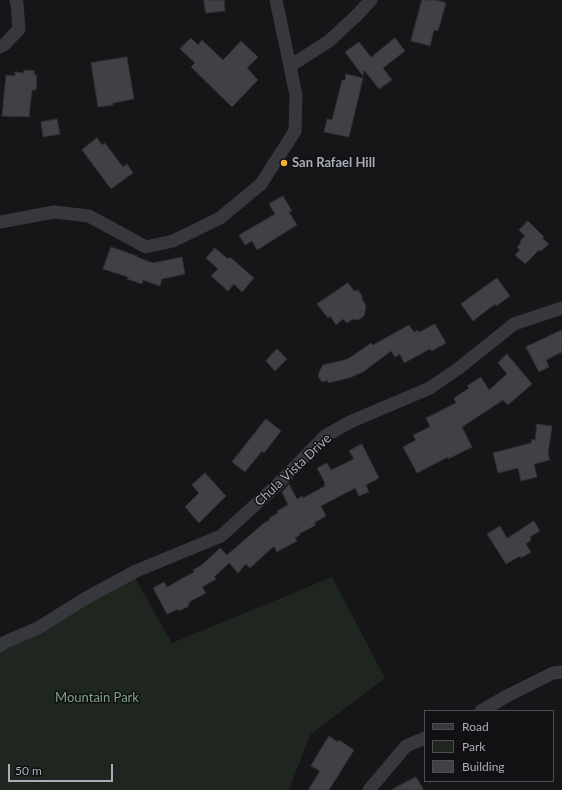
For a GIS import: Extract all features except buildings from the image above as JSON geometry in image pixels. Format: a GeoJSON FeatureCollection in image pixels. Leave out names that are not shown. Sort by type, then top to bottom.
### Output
{"type":"FeatureCollection","features":[{"type":"Feature","properties":{"kind":"street"},"geometry":{"type":"LineString","coordinates":[[0,48],[19,29],[16,0]]}},
{"type":"Feature","properties":{"kind":"street"},"geometry":{"type":"LineString","coordinates":[[0,222],[54,212],[89,216],[146,247],[173,241],[220,218],[261,184],[295,131],[296,95],[276,0]]}},
{"type":"Feature","properties":{"kind":"street"},"geometry":{"type":"LineString","coordinates":[[290,66],[329,40],[355,17],[371,0]]}},
{"type":"Feature","properties":{"kind":"street","name":"Chula Vista Drive"},"geometry":{"type":"LineString","coordinates":[[0,646],[5,642],[38,628],[86,598],[136,570],[221,536],[276,485],[325,436],[350,422],[430,388],[459,368],[514,324],[562,308]]}},
{"type":"Feature","properties":{"kind":"street"},"geometry":{"type":"LineString","coordinates":[[483,710],[507,696],[558,673],[562,684]]}},
{"type":"Feature","properties":{"kind":"street"},"geometry":{"type":"LineString","coordinates":[[369,790],[406,746],[424,738]]}},
{"type":"Feature","properties":{"kind":"green space","name":"Mountain Park"},"geometry":{"type":"Polygon","coordinates":[[[332,577],[385,678],[310,735],[289,790],[0,790],[0,645],[135,578],[172,643],[332,577]]]}},
{"type":"Feature","properties":{"kind":"place","name":"San Rafael Hill"},"geometry":{"type":"Point","coordinates":[284,163]}}]}
